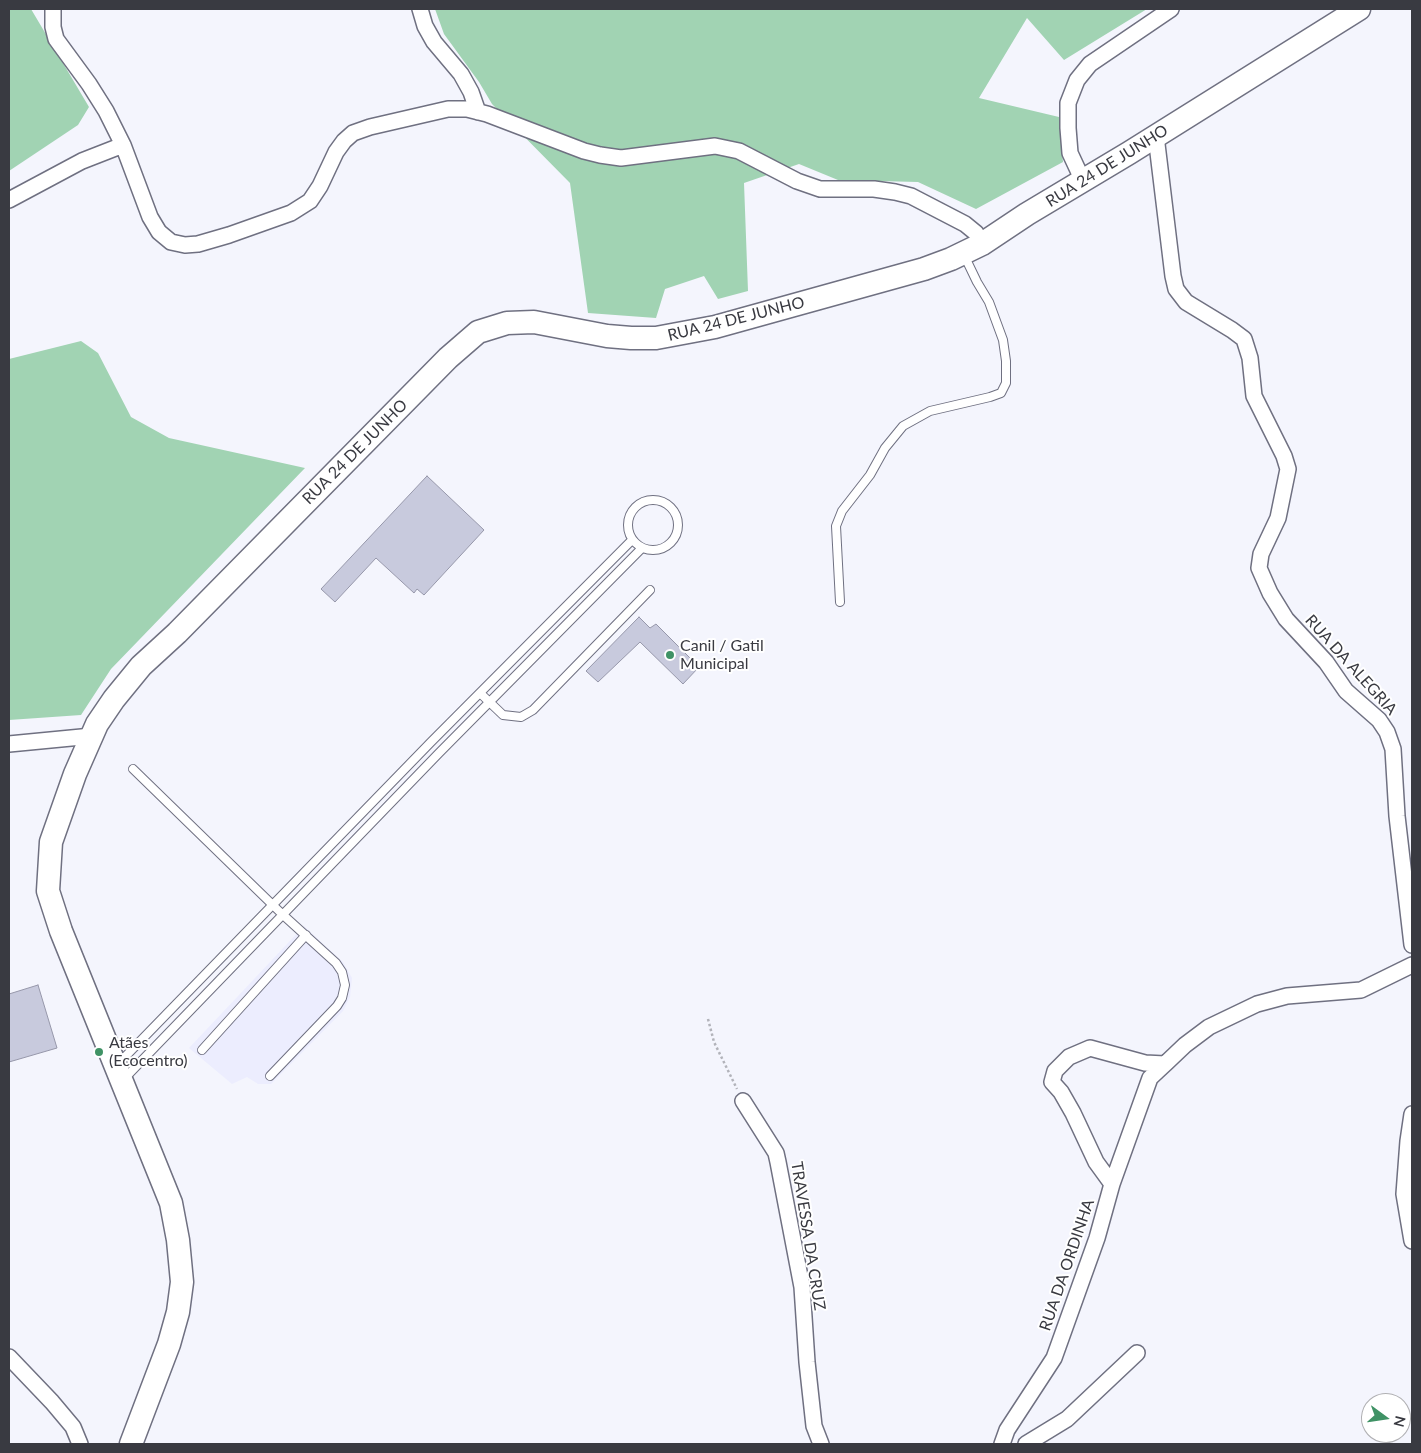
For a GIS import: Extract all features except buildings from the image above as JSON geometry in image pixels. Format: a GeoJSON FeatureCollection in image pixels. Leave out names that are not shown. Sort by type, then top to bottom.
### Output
{"type":"FeatureCollection","features":[{"type":"Feature","properties":{"kind":"main road","name":"RUA 24 DE JUNHO"},"geometry":{"type":"LineString","coordinates":[[131,1444],[169,1344],[178,1312],[182,1282],[178,1240],[171,1203],[61,931],[48,891],[51,842],[75,774],[97,724],[114,699],[141,666],[177,633],[448,358],[478,332],[507,323],[534,322],[615,336],[656,338],[716,327],[924,269],[973,248],[1359,9]]}},
{"type":"Feature","properties":{"kind":"street"},"geometry":{"type":"LineString","coordinates":[[53,9],[53,27],[56,39],[106,111],[123,145],[150,217],[159,232],[171,242],[186,245],[198,244],[292,213],[310,201],[320,186],[336,152],[353,133],[370,126],[448,109],[467,109],[515,124],[584,151],[600,155],[621,158],[715,146],[739,151],[797,181],[820,189],[874,189],[911,196],[965,224],[976,233],[973,248]]}},
{"type":"Feature","properties":{"kind":"street"},"geometry":{"type":"LineString","coordinates":[[420,9],[425,26],[434,42],[461,74],[471,92],[478,112]]}},
{"type":"Feature","properties":{"kind":"street"},"geometry":{"type":"LineString","coordinates":[[1083,181],[1070,153],[1068,128],[1068,103],[1077,80],[1090,64],[1171,9]]}},
{"type":"Feature","properties":{"kind":"street","name":"RUA DA ALEGRIA"},"geometry":{"type":"LineString","coordinates":[[1156,136],[1176,289],[1186,302],[1244,339],[1250,358],[1254,396],[1284,456],[1288,468],[1278,518],[1260,554],[1260,568],[1270,593],[1286,619],[1326,662],[1346,691],[1379,720],[1387,732],[1393,749],[1397,816],[1412,945]]}},
{"type":"Feature","properties":{"kind":"street"},"geometry":{"type":"LineString","coordinates":[[9,200],[82,160],[123,145]]}},
{"type":"Feature","properties":{"kind":"street"},"geometry":{"type":"LineString","coordinates":[[9,744],[92,736]]}},
{"type":"Feature","properties":{"kind":"street"},"geometry":{"type":"LineString","coordinates":[[1112,1184],[1150,1078],[1209,1027],[1257,1004],[1287,996],[1361,990],[1412,965]]}},
{"type":"Feature","properties":{"kind":"street","name":"RUA DA ORDINHA"},"geometry":{"type":"LineString","coordinates":[[1002,1444],[1007,1430],[1054,1358],[1097,1238],[1112,1184],[1096,1162],[1061,1092],[1052,1082],[1055,1071],[1069,1057],[1090,1048],[1145,1063],[1165,1064]]}},
{"type":"Feature","properties":{"kind":"street","name":"TRAVESSA DA CRUZ"},"geometry":{"type":"LineString","coordinates":[[743,1101],[776,1153],[802,1287],[814,1426],[821,1444]]}},
{"type":"Feature","properties":{"kind":"street"},"geometry":{"type":"LineString","coordinates":[[1412,1114],[1404,1194],[1412,1242]]}},
{"type":"Feature","properties":{"kind":"street"},"geometry":{"type":"LineString","coordinates":[[1026,1444],[1067,1419],[1137,1353]]}},
{"type":"Feature","properties":{"kind":"street"},"geometry":{"type":"LineString","coordinates":[[9,1357],[73,1427],[80,1444]]}},
{"type":"Feature","properties":{"kind":"lane"},"geometry":{"type":"LineString","coordinates":[[840,602],[836,526],[842,511],[870,475],[885,448],[903,426],[930,411],[1001,393],[1006,383],[1006,360],[1003,340],[989,302],[976,282],[973,248]]}},
{"type":"Feature","properties":{"kind":"lane"},"geometry":{"type":"LineString","coordinates":[[658,500],[672,508],[677,516],[678,525],[673,541],[658,550],[650,550],[642,548],[632,540],[628,532],[628,523],[634,507],[641,502],[658,500]]}},
{"type":"Feature","properties":{"kind":"lane"},"geometry":{"type":"LineString","coordinates":[[119,1074],[273,904],[632,540]]}},
{"type":"Feature","properties":{"kind":"lane"},"geometry":{"type":"LineString","coordinates":[[119,1074],[282,914],[642,548]]}},
{"type":"Feature","properties":{"kind":"lane"},"geometry":{"type":"LineString","coordinates":[[480,693],[503,715],[520,717],[534,710],[650,590]]}},
{"type":"Feature","properties":{"kind":"lane"},"geometry":{"type":"LineString","coordinates":[[133,769],[282,914],[336,963],[342,972],[345,985],[342,998],[337,1006],[270,1076]]}},
{"type":"Feature","properties":{"kind":"lane"},"geometry":{"type":"LineString","coordinates":[[202,1050],[306,935]]}},
{"type":"Feature","properties":{"kind":"path"},"geometry":{"type":"LineString","coordinates":[[708,1019],[714,1042],[743,1101]]}},
{"type":"Feature","properties":{"kind":"shaded area"},"geometry":{"type":"Polygon","coordinates":[[[304,926],[343,962],[352,978],[350,997],[343,1011],[271,1084],[258,1084],[247,1077],[232,1084],[189,1048],[304,926]]]}},
{"type":"Feature","properties":{"kind":"green space"},"geometry":{"type":"Polygon","coordinates":[[[9,9],[31,9],[89,107],[78,125],[9,171],[9,9]]]}},
{"type":"Feature","properties":{"kind":"green space"},"geometry":{"type":"Polygon","coordinates":[[[435,9],[1147,9],[1064,60],[1027,18],[979,98],[1059,117],[1063,162],[976,209],[918,182],[838,180],[799,164],[744,183],[748,291],[718,299],[704,276],[665,289],[656,318],[588,313],[570,183],[492,104],[479,82],[444,34],[435,9]]]}},
{"type":"Feature","properties":{"kind":"green space"},"geometry":{"type":"Polygon","coordinates":[[[81,341],[98,353],[131,417],[169,438],[305,468],[111,669],[81,715],[9,720],[9,359],[81,341]]]}},
{"type":"Feature","properties":{"kind":"place","name":"Canil / Gatil Municipal"},"geometry":{"type":"Point","coordinates":[670,655]}},
{"type":"Feature","properties":{"kind":"place","name":"Atães (Ecocentro)"},"geometry":{"type":"Point","coordinates":[99,1052]}}]}
